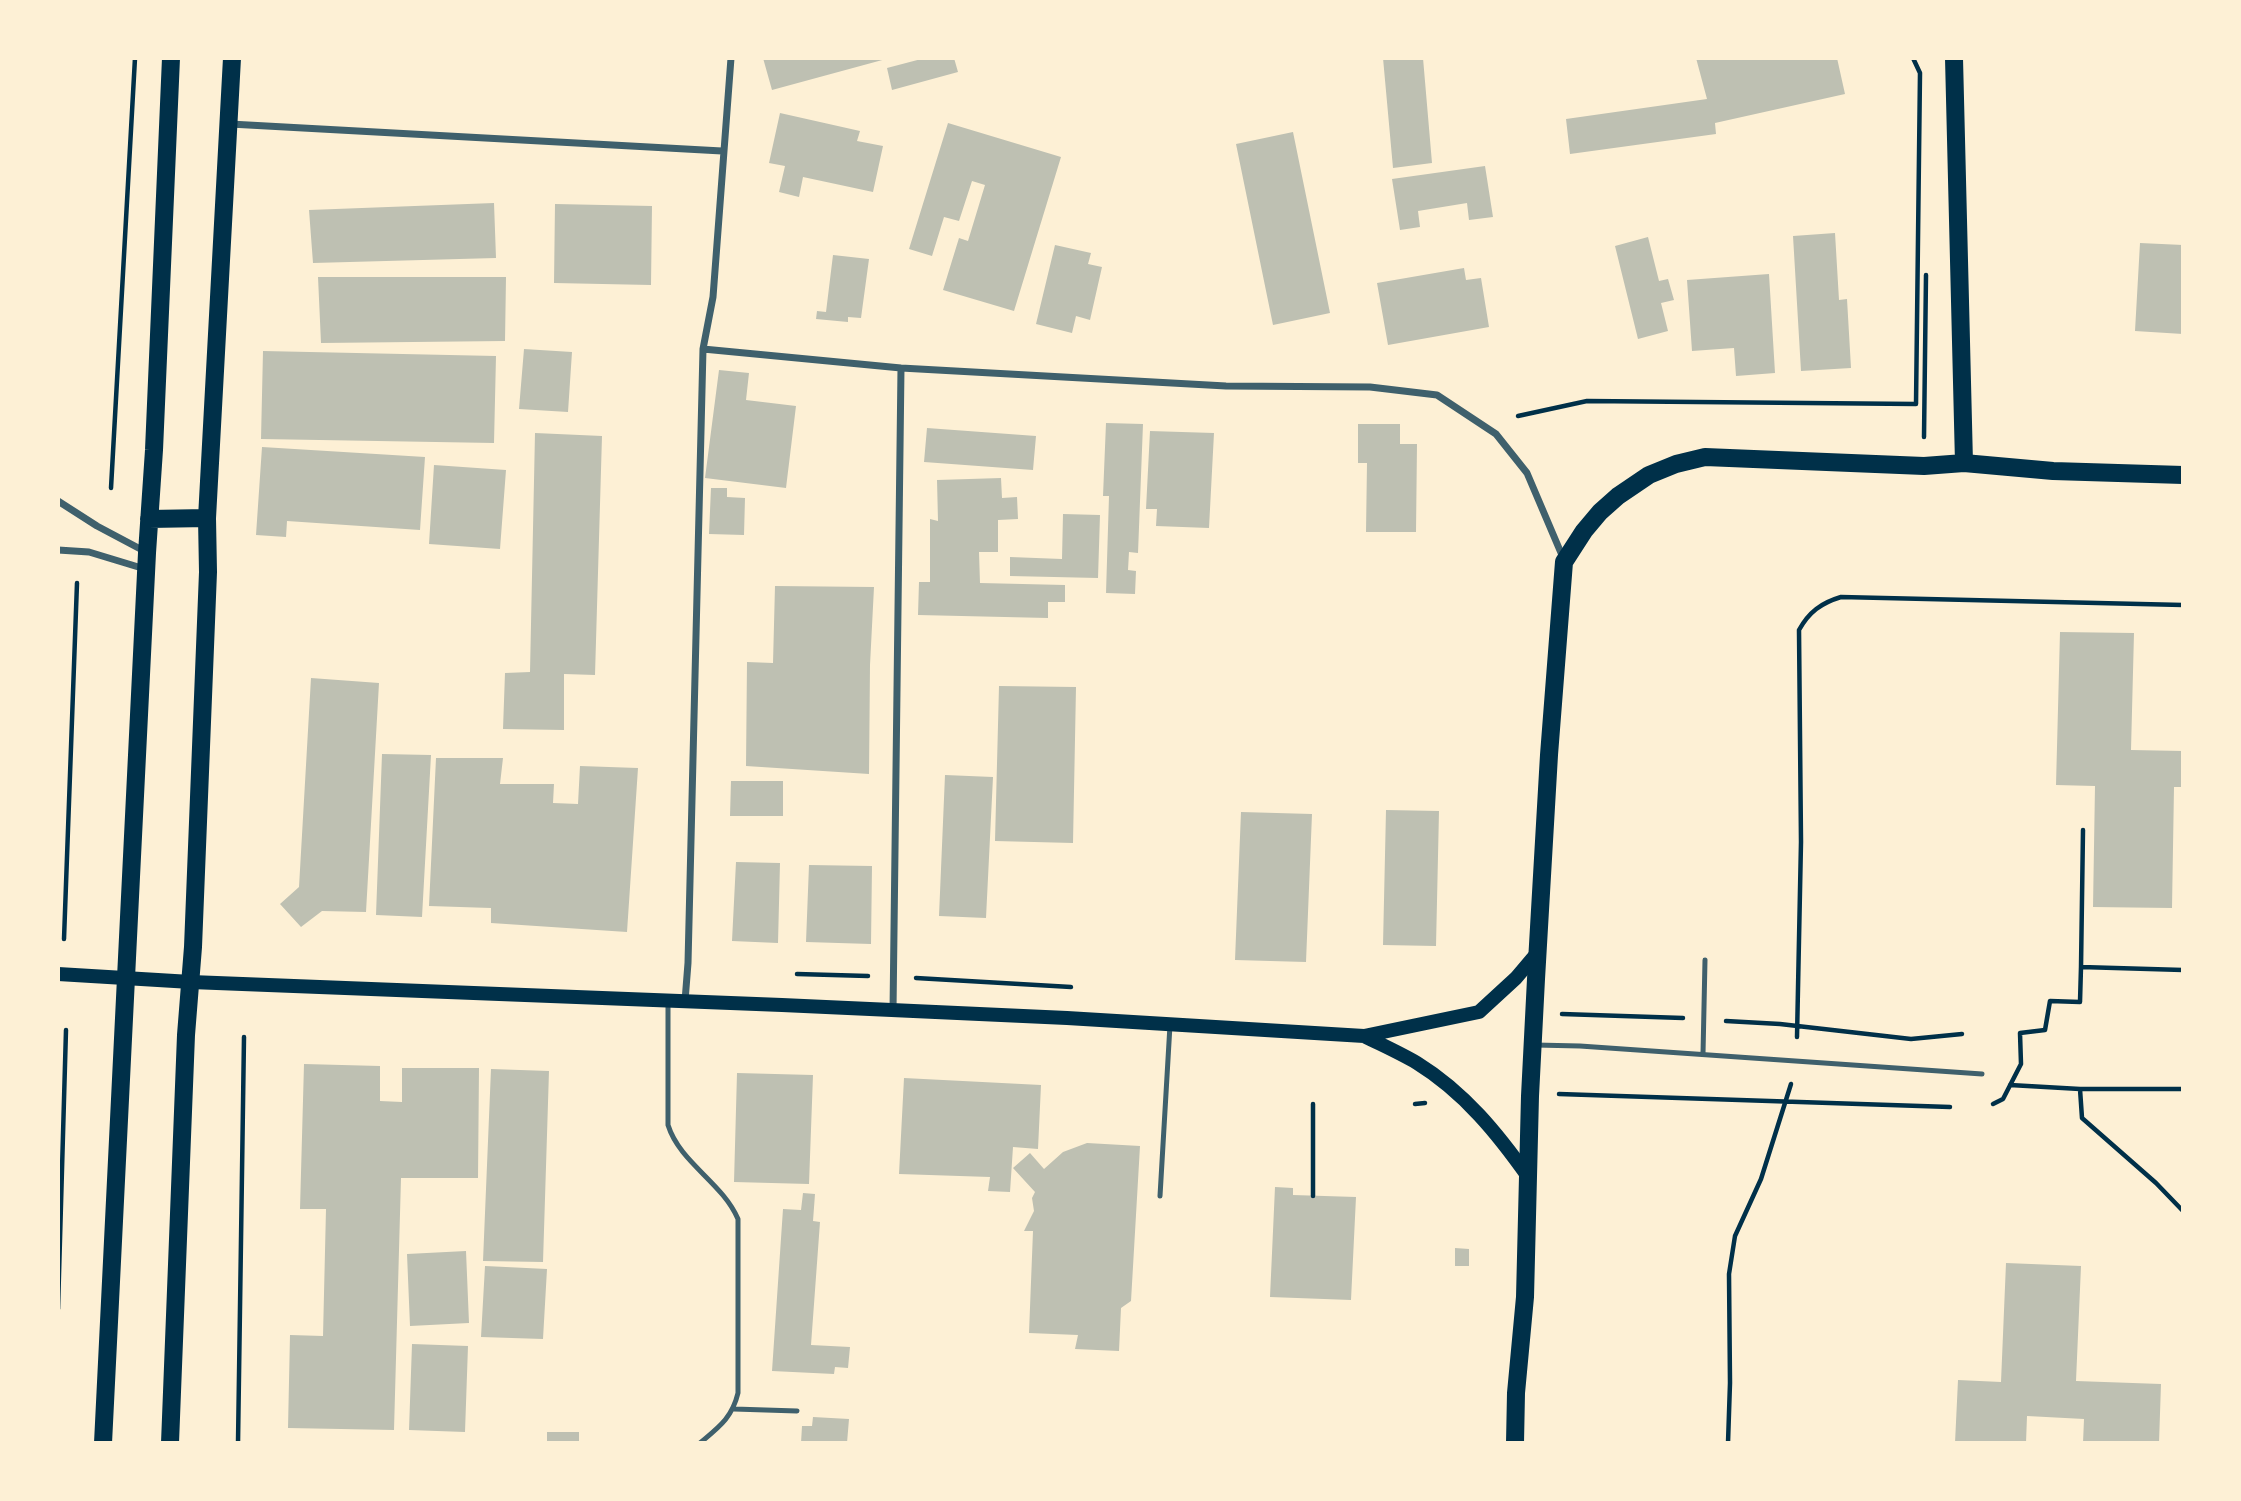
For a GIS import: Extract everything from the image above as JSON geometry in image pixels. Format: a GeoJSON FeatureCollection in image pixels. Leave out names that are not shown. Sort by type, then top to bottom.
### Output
{"type":"FeatureCollection","features":[{"type":"Feature","properties":{"kind":"main road"},"geometry":{"type":"LineString","coordinates":[[103,1443],[160,339],[171,58]]}},
{"type":"Feature","properties":{"kind":"main road"},"geometry":{"type":"LineString","coordinates":[[170,1443],[208,572],[207,518],[232,58]]}},
{"type":"Feature","properties":{"kind":"main road"},"geometry":{"type":"LineString","coordinates":[[1955,59],[1964,463]]}},
{"type":"Feature","properties":{"kind":"main road"},"geometry":{"type":"LineString","coordinates":[[1515,1443],[1516,1393],[1525,1297],[1532,1045],[1549,755],[1564,562],[1584,531],[1618,496],[1649,475],[1676,464],[1705,457],[1924,466],[1964,463],[2053,471],[2183,475]]}},
{"type":"Feature","properties":{"kind":"main road"},"geometry":{"type":"LineString","coordinates":[[149,519],[207,518]]}},
{"type":"Feature","properties":{"kind":"main road"},"geometry":{"type":"LineString","coordinates":[[58,974],[191,982],[1067,1018],[1364,1036],[1479,1012],[1516,978],[1538,952]]}},
{"type":"Feature","properties":{"kind":"main road"},"geometry":{"type":"LineString","coordinates":[[1364,1036],[1418,1064],[1465,1100],[1498,1135],[1529,1178]]}},
{"type":"Feature","properties":{"kind":"street"},"geometry":{"type":"LineString","coordinates":[[685,1001],[703,349],[713,297],[731,58]]}},
{"type":"Feature","properties":{"kind":"street"},"geometry":{"type":"LineString","coordinates":[[230,124],[722,151]]}},
{"type":"Feature","properties":{"kind":"street"},"geometry":{"type":"LineString","coordinates":[[703,349],[901,368],[1226,386],[1370,387],[1437,395],[1496,434],[1527,473],[1564,562]]}},
{"type":"Feature","properties":{"kind":"street"},"geometry":{"type":"LineString","coordinates":[[893,1011],[901,368]]}},
{"type":"Feature","properties":{"kind":"street"},"geometry":{"type":"LineString","coordinates":[[58,500],[147,561]]}},
{"type":"Feature","properties":{"kind":"street"},"geometry":{"type":"LineString","coordinates":[[58,550],[147,561]]}},
{"type":"Feature","properties":{"kind":"lane"},"geometry":{"type":"LineString","coordinates":[[1703,1054],[1705,960]]}},
{"type":"Feature","properties":{"kind":"lane"},"geometry":{"type":"LineString","coordinates":[[668,1000],[668,1125],[678,1148],[722,1193],[732,1205],[738,1219],[738,1393],[734,1409],[722,1424],[700,1443]]}},
{"type":"Feature","properties":{"kind":"lane"},"geometry":{"type":"LineString","coordinates":[[1160,1196],[1170,1025]]}},
{"type":"Feature","properties":{"kind":"lane"},"geometry":{"type":"LineString","coordinates":[[1532,1045],[1982,1074]]}},
{"type":"Feature","properties":{"kind":"lane"},"geometry":{"type":"LineString","coordinates":[[734,1409],[797,1411]]}},
{"type":"Feature","properties":{"kind":"path"},"geometry":{"type":"LineString","coordinates":[[111,488],[135,58]]}},
{"type":"Feature","properties":{"kind":"path"},"geometry":{"type":"LineString","coordinates":[[1518,416],[1587,401],[1916,404],[1920,73],[1913,58]]}},
{"type":"Feature","properties":{"kind":"path"},"geometry":{"type":"LineString","coordinates":[[1924,466],[1926,266]]}},
{"type":"Feature","properties":{"kind":"path"},"geometry":{"type":"LineString","coordinates":[[64,939],[77,583]]}},
{"type":"Feature","properties":{"kind":"path"},"geometry":{"type":"LineString","coordinates":[[1728,1443],[1729,1275],[1735,1236],[1761,1179],[1787,1102],[1796,1061],[1801,842],[1799,630],[1807,615],[1819,606],[1841,597],[2183,605]]}},
{"type":"Feature","properties":{"kind":"path"},"geometry":{"type":"LineString","coordinates":[[1993,1104],[2003,1099],[2021,1064],[2020,1033],[2045,1030],[2050,1001],[2080,1002],[2083,830]]}},
{"type":"Feature","properties":{"kind":"path"},"geometry":{"type":"LineString","coordinates":[[2081,967],[2183,970]]}},
{"type":"Feature","properties":{"kind":"path"},"geometry":{"type":"LineString","coordinates":[[1780,1024],[1911,1039],[1962,1034]]}},
{"type":"Feature","properties":{"kind":"path"},"geometry":{"type":"LineString","coordinates":[[58,1309],[66,1030]]}},
{"type":"Feature","properties":{"kind":"path"},"geometry":{"type":"LineString","coordinates":[[239,1443],[244,1037]]}},
{"type":"Feature","properties":{"kind":"path"},"geometry":{"type":"LineString","coordinates":[[2010,1085],[2080,1089],[2183,1089]]}},
{"type":"Feature","properties":{"kind":"path"},"geometry":{"type":"LineString","coordinates":[[2080,1089],[2081,1118],[2183,1210]]}},
{"type":"Feature","properties":{"kind":"path"},"geometry":{"type":"LineString","coordinates":[[1530,1096],[1577,1093],[1950,1107]]}},
{"type":"Feature","properties":{"kind":"path"},"geometry":{"type":"LineString","coordinates":[[1415,1104],[1465,1100]]}},
{"type":"Feature","properties":{"kind":"path"},"geometry":{"type":"LineString","coordinates":[[1313,1104],[1313,1196]]}},
{"type":"Feature","properties":{"kind":"building"},"geometry":{"type":"Polygon","coordinates":[[[763,58],[886,58],[886,59],[772,90],[763,58]]]}},
{"type":"Feature","properties":{"kind":"building"},"geometry":{"type":"Polygon","coordinates":[[[925,58],[954,58],[958,72],[892,90],[887,68],[925,58]]]}},
{"type":"Feature","properties":{"kind":"building"},"geometry":{"type":"Polygon","coordinates":[[[1383,58],[1423,58],[1432,163],[1393,168],[1383,58]]]}},
{"type":"Feature","properties":{"kind":"building"},"geometry":{"type":"Polygon","coordinates":[[[1696,58],[1837,58],[1845,94],[1715,123],[1716,134],[1570,154],[1566,119],[1707,99],[1696,58]]]}},
{"type":"Feature","properties":{"kind":"building"},"geometry":{"type":"Polygon","coordinates":[[[780,113],[860,131],[857,141],[883,146],[873,192],[803,177],[799,197],[779,192],[785,166],[769,163],[780,113]]]}},
{"type":"Feature","properties":{"kind":"building"},"geometry":{"type":"Polygon","coordinates":[[[948,123],[1061,157],[1014,311],[943,290],[959,238],[968,241],[985,185],[972,181],[959,221],[944,217],[932,256],[909,249],[948,123]]]}},
{"type":"Feature","properties":{"kind":"building"},"geometry":{"type":"Polygon","coordinates":[[[1293,132],[1330,313],[1273,325],[1236,144],[1293,132]]]}},
{"type":"Feature","properties":{"kind":"building"},"geometry":{"type":"Polygon","coordinates":[[[1485,166],[1493,217],[1469,220],[1467,203],[1418,211],[1420,227],[1400,230],[1392,179],[1485,166]]]}},
{"type":"Feature","properties":{"kind":"building"},"geometry":{"type":"Polygon","coordinates":[[[494,203],[496,258],[313,263],[309,210],[494,203]]]}},
{"type":"Feature","properties":{"kind":"building"},"geometry":{"type":"Polygon","coordinates":[[[555,204],[652,206],[651,285],[554,283],[555,204]]]}},
{"type":"Feature","properties":{"kind":"building"},"geometry":{"type":"Polygon","coordinates":[[[1835,233],[1839,300],[1847,299],[1851,368],[1801,371],[1793,236],[1835,233]]]}},
{"type":"Feature","properties":{"kind":"building"},"geometry":{"type":"Polygon","coordinates":[[[1648,237],[1659,281],[1668,279],[1674,300],[1661,303],[1668,331],[1638,339],[1615,246],[1648,237]]]}},
{"type":"Feature","properties":{"kind":"building"},"geometry":{"type":"Polygon","coordinates":[[[2140,243],[2183,245],[2183,334],[2135,331],[2140,243]]]}},
{"type":"Feature","properties":{"kind":"building"},"geometry":{"type":"Polygon","coordinates":[[[1055,245],[1091,253],[1088,264],[1102,267],[1090,320],[1076,316],[1072,333],[1036,324],[1055,245]]]}},
{"type":"Feature","properties":{"kind":"building"},"geometry":{"type":"Polygon","coordinates":[[[833,255],[869,259],[861,318],[848,317],[848,322],[816,319],[817,311],[826,312],[833,255]]]}},
{"type":"Feature","properties":{"kind":"building"},"geometry":{"type":"Polygon","coordinates":[[[1464,268],[1466,280],[1481,278],[1489,327],[1388,345],[1377,283],[1464,268]]]}},
{"type":"Feature","properties":{"kind":"building"},"geometry":{"type":"Polygon","coordinates":[[[1769,274],[1775,373],[1736,376],[1734,348],[1692,351],[1687,280],[1769,274]]]}},
{"type":"Feature","properties":{"kind":"building"},"geometry":{"type":"Polygon","coordinates":[[[318,277],[506,277],[505,341],[321,343],[318,277]]]}},
{"type":"Feature","properties":{"kind":"building"},"geometry":{"type":"Polygon","coordinates":[[[524,349],[572,352],[568,412],[519,409],[524,349]]]}},
{"type":"Feature","properties":{"kind":"building"},"geometry":{"type":"Polygon","coordinates":[[[263,351],[496,356],[494,443],[261,439],[263,351]]]}},
{"type":"Feature","properties":{"kind":"building"},"geometry":{"type":"Polygon","coordinates":[[[719,370],[749,373],[746,400],[796,406],[786,488],[705,478],[719,370]]]}},
{"type":"Feature","properties":{"kind":"building"},"geometry":{"type":"Polygon","coordinates":[[[1106,423],[1143,424],[1138,553],[1129,552],[1128,570],[1136,571],[1135,594],[1106,593],[1109,496],[1103,496],[1106,423]]]}},
{"type":"Feature","properties":{"kind":"building"},"geometry":{"type":"Polygon","coordinates":[[[1358,424],[1400,424],[1400,444],[1417,444],[1416,532],[1366,532],[1367,463],[1358,463],[1358,424]]]}},
{"type":"Feature","properties":{"kind":"building"},"geometry":{"type":"Polygon","coordinates":[[[927,428],[1036,436],[1033,470],[924,462],[927,428]]]}},
{"type":"Feature","properties":{"kind":"building"},"geometry":{"type":"Polygon","coordinates":[[[1150,431],[1214,433],[1209,528],[1156,526],[1157,509],[1146,509],[1150,431]]]}},
{"type":"Feature","properties":{"kind":"building"},"geometry":{"type":"Polygon","coordinates":[[[535,433],[602,436],[595,675],[564,674],[564,730],[503,729],[505,673],[530,672],[535,433]]]}},
{"type":"Feature","properties":{"kind":"building"},"geometry":{"type":"Polygon","coordinates":[[[262,447],[425,457],[420,530],[287,521],[286,537],[256,535],[262,447]]]}},
{"type":"Feature","properties":{"kind":"building"},"geometry":{"type":"Polygon","coordinates":[[[434,465],[506,470],[500,549],[429,544],[434,465]]]}},
{"type":"Feature","properties":{"kind":"building"},"geometry":{"type":"Polygon","coordinates":[[[1001,478],[1002,498],[1017,497],[1018,519],[998,520],[998,552],[979,552],[980,583],[1065,585],[1065,602],[1048,602],[1048,618],[918,615],[919,582],[930,582],[930,519],[938,521],[937,480],[1001,478]]]}},
{"type":"Feature","properties":{"kind":"building"},"geometry":{"type":"Polygon","coordinates":[[[711,488],[727,488],[727,497],[745,498],[744,535],[709,534],[711,488]]]}},
{"type":"Feature","properties":{"kind":"building"},"geometry":{"type":"Polygon","coordinates":[[[1063,514],[1100,515],[1098,578],[1010,576],[1010,557],[1062,559],[1063,514]]]}},
{"type":"Feature","properties":{"kind":"building"},"geometry":{"type":"Polygon","coordinates":[[[775,586],[874,587],[869,774],[746,766],[747,662],[773,663],[775,586]]]}},
{"type":"Feature","properties":{"kind":"building"},"geometry":{"type":"Polygon","coordinates":[[[2060,632],[2134,633],[2131,750],[2183,751],[2183,787],[2174,787],[2172,908],[2093,907],[2095,786],[2056,785],[2060,632]]]}},
{"type":"Feature","properties":{"kind":"building"},"geometry":{"type":"Polygon","coordinates":[[[311,678],[379,683],[366,912],[322,911],[301,927],[280,904],[299,887],[311,678]]]}},
{"type":"Feature","properties":{"kind":"building"},"geometry":{"type":"Polygon","coordinates":[[[999,686],[1076,687],[1073,843],[995,841],[999,686]]]}},
{"type":"Feature","properties":{"kind":"building"},"geometry":{"type":"Polygon","coordinates":[[[382,754],[431,755],[422,917],[376,915],[382,754]]]}},
{"type":"Feature","properties":{"kind":"building"},"geometry":{"type":"Polygon","coordinates":[[[436,758],[503,758],[500,784],[554,784],[553,803],[578,804],[580,766],[638,768],[627,932],[491,923],[491,908],[429,906],[436,758]]]}},
{"type":"Feature","properties":{"kind":"building"},"geometry":{"type":"Polygon","coordinates":[[[945,775],[993,777],[986,918],[939,916],[945,775]]]}},
{"type":"Feature","properties":{"kind":"building"},"geometry":{"type":"Polygon","coordinates":[[[731,781],[783,781],[783,816],[730,816],[731,781]]]}},
{"type":"Feature","properties":{"kind":"building"},"geometry":{"type":"Polygon","coordinates":[[[1386,810],[1439,811],[1436,946],[1383,945],[1386,810]]]}},
{"type":"Feature","properties":{"kind":"building"},"geometry":{"type":"Polygon","coordinates":[[[1241,812],[1312,814],[1306,962],[1235,960],[1241,812]]]}},
{"type":"Feature","properties":{"kind":"building"},"geometry":{"type":"Polygon","coordinates":[[[736,862],[780,863],[778,943],[732,941],[736,862]]]}},
{"type":"Feature","properties":{"kind":"building"},"geometry":{"type":"Polygon","coordinates":[[[809,865],[872,866],[871,944],[806,942],[809,865]]]}},
{"type":"Feature","properties":{"kind":"building"},"geometry":{"type":"Polygon","coordinates":[[[304,1064],[380,1066],[380,1101],[402,1102],[402,1068],[479,1068],[478,1178],[401,1178],[394,1430],[288,1428],[290,1335],[323,1336],[326,1209],[300,1209],[304,1064]]]}},
{"type":"Feature","properties":{"kind":"building"},"geometry":{"type":"Polygon","coordinates":[[[491,1069],[549,1071],[543,1262],[483,1261],[491,1069]]]}},
{"type":"Feature","properties":{"kind":"building"},"geometry":{"type":"Polygon","coordinates":[[[737,1073],[813,1075],[809,1184],[734,1182],[737,1073]]]}},
{"type":"Feature","properties":{"kind":"building"},"geometry":{"type":"Polygon","coordinates":[[[904,1078],[1041,1085],[1038,1149],[1013,1147],[1010,1192],[988,1191],[990,1177],[899,1174],[904,1078]]]}},
{"type":"Feature","properties":{"kind":"building"},"geometry":{"type":"Polygon","coordinates":[[[1087,1143],[1140,1146],[1131,1301],[1121,1308],[1119,1351],[1075,1349],[1078,1335],[1029,1333],[1033,1231],[1024,1231],[1034,1211],[1032,1198],[1035,1192],[1013,1168],[1030,1153],[1044,1169],[1063,1152],[1087,1143]]]}},
{"type":"Feature","properties":{"kind":"building"},"geometry":{"type":"Polygon","coordinates":[[[1275,1187],[1293,1188],[1293,1195],[1356,1197],[1351,1300],[1270,1297],[1275,1187]]]}},
{"type":"Feature","properties":{"kind":"building"},"geometry":{"type":"Polygon","coordinates":[[[803,1193],[815,1194],[813,1221],[820,1222],[811,1345],[850,1347],[848,1368],[835,1367],[834,1374],[772,1371],[783,1209],[801,1210],[803,1193]]]}},
{"type":"Feature","properties":{"kind":"building"},"geometry":{"type":"Polygon","coordinates":[[[1455,1248],[1469,1249],[1469,1266],[1455,1266],[1455,1248]]]}},
{"type":"Feature","properties":{"kind":"building"},"geometry":{"type":"Polygon","coordinates":[[[466,1251],[469,1323],[410,1326],[407,1254],[466,1251]]]}},
{"type":"Feature","properties":{"kind":"building"},"geometry":{"type":"Polygon","coordinates":[[[2006,1263],[2081,1266],[2076,1381],[2161,1384],[2159,1443],[2083,1443],[2084,1419],[2027,1416],[2026,1443],[1955,1443],[1958,1380],[2001,1382],[2006,1263]]]}},
{"type":"Feature","properties":{"kind":"building"},"geometry":{"type":"Polygon","coordinates":[[[485,1266],[547,1269],[543,1339],[481,1337],[485,1266]]]}},
{"type":"Feature","properties":{"kind":"building"},"geometry":{"type":"Polygon","coordinates":[[[412,1344],[468,1346],[465,1432],[409,1430],[412,1344]]]}},
{"type":"Feature","properties":{"kind":"building"},"geometry":{"type":"Polygon","coordinates":[[[813,1417],[849,1419],[847,1443],[801,1443],[802,1426],[812,1426],[813,1417]]]}},
{"type":"Feature","properties":{"kind":"building"},"geometry":{"type":"Polygon","coordinates":[[[547,1432],[579,1432],[579,1443],[547,1443],[547,1432]]]}}]}
